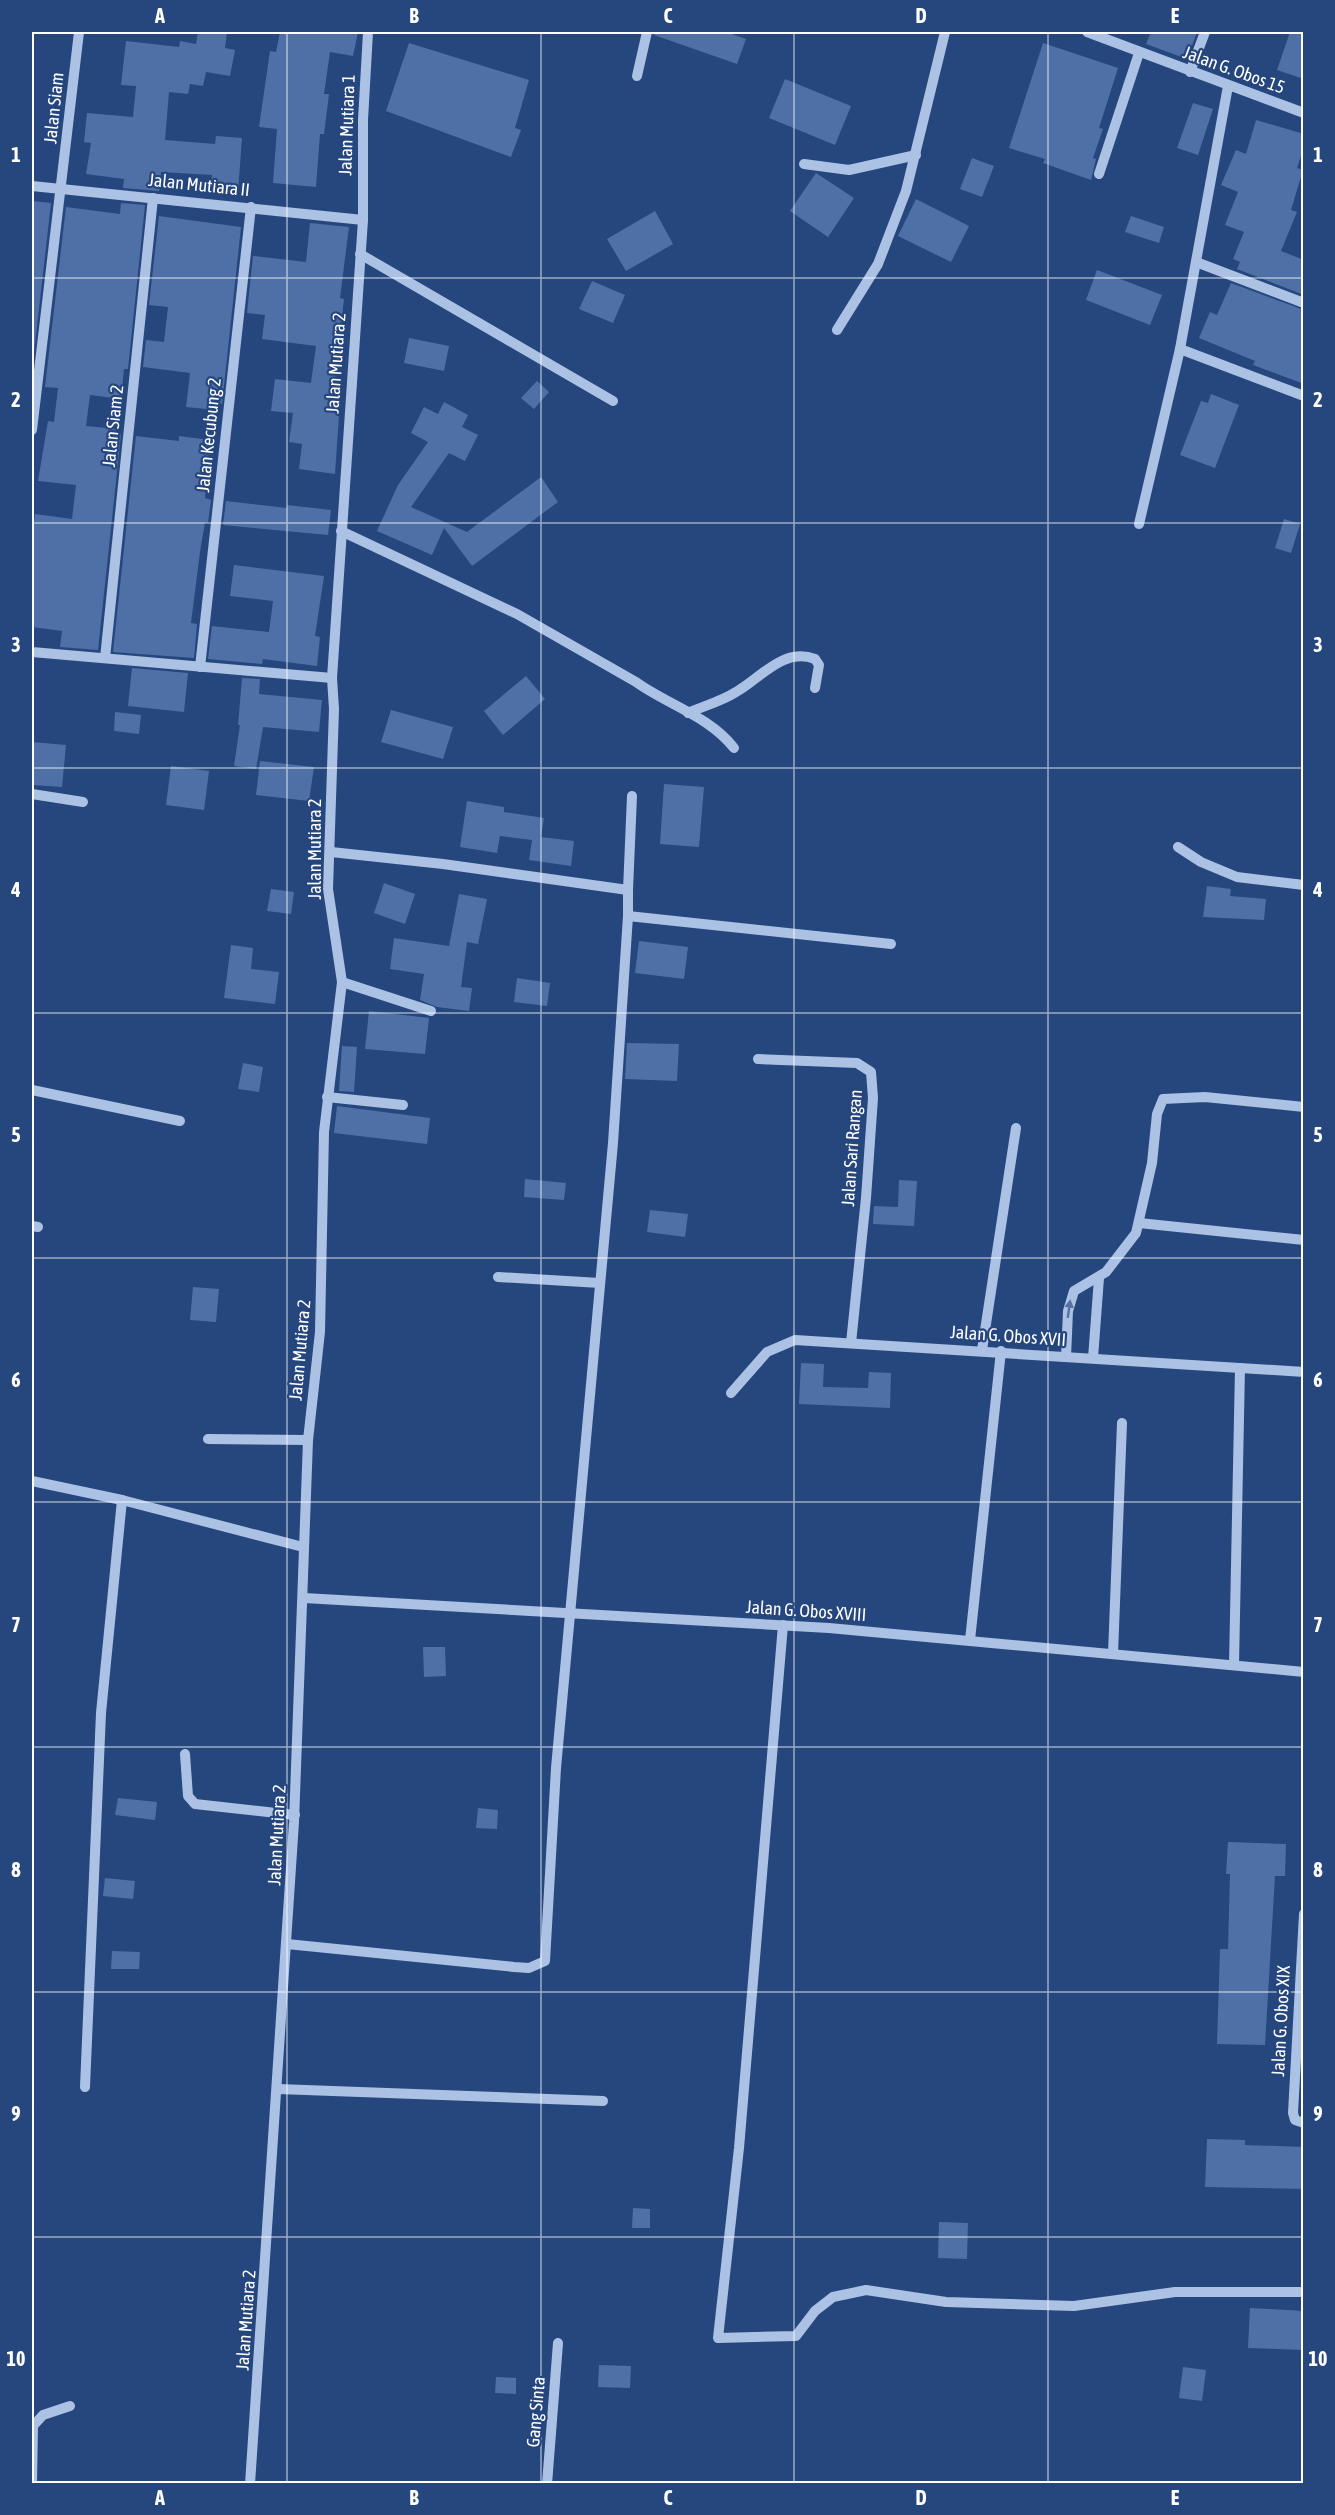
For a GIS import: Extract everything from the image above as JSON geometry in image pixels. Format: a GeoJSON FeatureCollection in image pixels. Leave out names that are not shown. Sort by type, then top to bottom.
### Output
{"type":"FeatureCollection","features":[{"type":"Feature","properties":{"kind":"street","name":"Jalan Siam"},"geometry":{"type":"LineString","coordinates":[[32,430],[79,32]]}},
{"type":"Feature","properties":{"kind":"street","name":"Jalan Mutiara 1"},"geometry":{"type":"LineString","coordinates":[[363,220],[363,120],[368,32]]}},
{"type":"Feature","properties":{"kind":"street"},"geometry":{"type":"LineString","coordinates":[[637,76],[647,32]]}},
{"type":"Feature","properties":{"kind":"street"},"geometry":{"type":"LineString","coordinates":[[837,330],[878,264],[906,191],[945,32]]}},
{"type":"Feature","properties":{"kind":"street","name":"Jalan G. Obos 15"},"geometry":{"type":"LineString","coordinates":[[1087,32],[1190,72],[1304,112]]}},
{"type":"Feature","properties":{"kind":"street"},"geometry":{"type":"LineString","coordinates":[[1190,72],[1205,32]]}},
{"type":"Feature","properties":{"kind":"street"},"geometry":{"type":"LineString","coordinates":[[1099,174],[1139,53]]}},
{"type":"Feature","properties":{"kind":"street"},"geometry":{"type":"LineString","coordinates":[[1139,524],[1180,349],[1228,86]]}},
{"type":"Feature","properties":{"kind":"street"},"geometry":{"type":"LineString","coordinates":[[804,164],[849,170],[916,155]]}},
{"type":"Feature","properties":{"kind":"street","name":"Jalan Mutiara II"},"geometry":{"type":"LineString","coordinates":[[32,186],[363,220]]}},
{"type":"Feature","properties":{"kind":"street","name":"Jalan Siam 2"},"geometry":{"type":"LineString","coordinates":[[105,658],[153,198]]}},
{"type":"Feature","properties":{"kind":"street","name":"Jalan Kecubung 2"},"geometry":{"type":"LineString","coordinates":[[200,667],[250,207]]}},
{"type":"Feature","properties":{"kind":"street","name":"Jalan Mutiara 2"},"geometry":{"type":"LineString","coordinates":[[250,2484],[295,1815],[308,1440],[320,1332],[324,1132],[342,982],[328,889],[334,709],[332,678],[363,220]]}},
{"type":"Feature","properties":{"kind":"street"},"geometry":{"type":"LineString","coordinates":[[360,254],[613,401]]}},
{"type":"Feature","properties":{"kind":"street"},"geometry":{"type":"LineString","coordinates":[[1197,262],[1304,303]]}},
{"type":"Feature","properties":{"kind":"street"},"geometry":{"type":"LineString","coordinates":[[1180,349],[1304,396]]}},
{"type":"Feature","properties":{"kind":"street"},"geometry":{"type":"LineString","coordinates":[[341,531],[517,614],[636,682],[647,692],[716,729],[734,748]]}},
{"type":"Feature","properties":{"kind":"street"},"geometry":{"type":"LineString","coordinates":[[32,652],[332,678]]}},
{"type":"Feature","properties":{"kind":"street"},"geometry":{"type":"LineString","coordinates":[[688,713],[736,693],[783,659],[797,657],[815,659],[819,664],[815,688]]}},
{"type":"Feature","properties":{"kind":"street"},"geometry":{"type":"LineString","coordinates":[[32,794],[83,802]]}},
{"type":"Feature","properties":{"kind":"street"},"geometry":{"type":"LineString","coordinates":[[287,1944],[529,1968],[545,1961],[555,1768],[613,1143],[628,916],[632,796]]}},
{"type":"Feature","properties":{"kind":"street"},"geometry":{"type":"LineString","coordinates":[[1178,847],[1201,862],[1237,877],[1304,885]]}},
{"type":"Feature","properties":{"kind":"street"},"geometry":{"type":"LineString","coordinates":[[331,852],[443,864],[628,890]]}},
{"type":"Feature","properties":{"kind":"street"},"geometry":{"type":"LineString","coordinates":[[628,916],[891,944]]}},
{"type":"Feature","properties":{"kind":"street"},"geometry":{"type":"LineString","coordinates":[[342,982],[431,1011]]}},
{"type":"Feature","properties":{"kind":"street","name":"Jalan Sari Rangan"},"geometry":{"type":"LineString","coordinates":[[758,1059],[857,1063],[871,1071],[873,1098],[867,1187],[851,1343]]}},
{"type":"Feature","properties":{"kind":"street"},"geometry":{"type":"LineString","coordinates":[[32,1090],[180,1121]]}},
{"type":"Feature","properties":{"kind":"street"},"geometry":{"type":"LineString","coordinates":[[327,1097],[403,1105]]}},
{"type":"Feature","properties":{"kind":"street"},"geometry":{"type":"LineString","coordinates":[[1066,1357],[1070,1300],[1080,1285],[1100,1278],[1117,1260],[1136,1233],[1152,1162],[1157,1114],[1163,1099],[1205,1097],[1304,1107]]}},
{"type":"Feature","properties":{"kind":"street"},"geometry":{"type":"LineString","coordinates":[[982,1350],[1016,1128]]}},
{"type":"Feature","properties":{"kind":"street"},"geometry":{"type":"LineString","coordinates":[[1138,1223],[1304,1240]]}},
{"type":"Feature","properties":{"kind":"street"},"geometry":{"type":"LineString","coordinates":[[498,1277],[600,1283]]}},
{"type":"Feature","properties":{"kind":"street"},"geometry":{"type":"LineString","coordinates":[[1093,1358],[1100,1278]]}},
{"type":"Feature","properties":{"kind":"street","name":"Jalan G. Obos XVII"},"geometry":{"type":"LineString","coordinates":[[730,1393],[767,1352],[780,1344],[795,1340],[1304,1372]]}},
{"type":"Feature","properties":{"kind":"street"},"geometry":{"type":"LineString","coordinates":[[970,1640],[1001,1352]]}},
{"type":"Feature","properties":{"kind":"street"},"geometry":{"type":"LineString","coordinates":[[1234,1665],[1240,1368]]}},
{"type":"Feature","properties":{"kind":"street"},"geometry":{"type":"LineString","coordinates":[[1113,1653],[1122,1423]]}},
{"type":"Feature","properties":{"kind":"street"},"geometry":{"type":"LineString","coordinates":[[208,1439],[308,1440]]}},
{"type":"Feature","properties":{"kind":"street"},"geometry":{"type":"LineString","coordinates":[[32,1481],[122,1500],[303,1547]]}},
{"type":"Feature","properties":{"kind":"street"},"geometry":{"type":"LineString","coordinates":[[85,2087],[101,1713],[122,1500]]}},
{"type":"Feature","properties":{"kind":"street","name":"Jalan G. Obos XVIII"},"geometry":{"type":"LineString","coordinates":[[304,1598],[783,1626],[970,1640],[1304,1672]]}},
{"type":"Feature","properties":{"kind":"street"},"geometry":{"type":"LineString","coordinates":[[783,1626],[739,2148],[717,2338],[796,2336],[815,2311],[833,2297],[866,2290],[946,2302],[1074,2306],[1175,2292],[1304,2292]]}},
{"type":"Feature","properties":{"kind":"street"},"geometry":{"type":"LineString","coordinates":[[185,1754],[188,1796],[195,1804],[295,1815]]}},
{"type":"Feature","properties":{"kind":"street","name":"Jalan G. Obos XIX"},"geometry":{"type":"LineString","coordinates":[[1304,1914],[1293,2113],[1295,2120],[1304,2123]]}},
{"type":"Feature","properties":{"kind":"street"},"geometry":{"type":"LineString","coordinates":[[278,2089],[603,2101]]}},
{"type":"Feature","properties":{"kind":"street","name":"Gang Sinta"},"geometry":{"type":"LineString","coordinates":[[547,2484],[558,2343]]}},
{"type":"Feature","properties":{"kind":"street"},"geometry":{"type":"LineString","coordinates":[[32,2484],[33,2426],[43,2415],[70,2406]]}},
{"type":"Feature","properties":{"kind":"building"},"geometry":{"type":"Polygon","coordinates":[[[198,32],[227,32],[225,48],[235,50],[230,76],[206,72],[203,86],[190,84],[188,94],[169,92],[165,140],[215,144],[216,136],[242,138],[238,192],[211,190],[212,175],[161,172],[159,191],[123,188],[124,179],[86,174],[91,143],[84,142],[87,113],[133,117],[136,86],[121,85],[126,41],[179,47],[180,41],[196,44],[198,32]]]}},
{"type":"Feature","properties":{"kind":"building"},"geometry":{"type":"Polygon","coordinates":[[[280,32],[358,32],[353,56],[330,52],[324,94],[329,94],[324,134],[320,134],[316,187],[273,183],[277,129],[259,127],[270,51],[276,52],[280,32]]]}},
{"type":"Feature","properties":{"kind":"building"},"geometry":{"type":"Polygon","coordinates":[[[654,32],[726,32],[746,39],[737,64],[654,35],[654,32]]]}},
{"type":"Feature","properties":{"kind":"building"},"geometry":{"type":"Polygon","coordinates":[[[1151,32],[1197,32],[1187,59],[1146,44],[1151,32]]]}},
{"type":"Feature","properties":{"kind":"building"},"geometry":{"type":"Polygon","coordinates":[[[1290,32],[1304,32],[1304,79],[1277,70],[1290,32]]]}},
{"type":"Feature","properties":{"kind":"building"},"geometry":{"type":"Polygon","coordinates":[[[409,43],[529,80],[515,128],[521,130],[511,157],[386,111],[409,43]]]}},
{"type":"Feature","properties":{"kind":"building"},"geometry":{"type":"Polygon","coordinates":[[[1043,43],[1118,68],[1099,128],[1103,129],[1093,158],[1096,159],[1091,180],[1043,163],[1045,159],[1009,148],[1043,43]]]}},
{"type":"Feature","properties":{"kind":"building"},"geometry":{"type":"Polygon","coordinates":[[[785,79],[851,106],[835,145],[769,118],[785,79]]]}},
{"type":"Feature","properties":{"kind":"building"},"geometry":{"type":"Polygon","coordinates":[[[1193,103],[1213,109],[1198,155],[1177,148],[1193,103]]]}},
{"type":"Feature","properties":{"kind":"building"},"geometry":{"type":"Polygon","coordinates":[[[1256,120],[1304,134],[1304,147],[1297,168],[1303,170],[1291,210],[1297,212],[1281,251],[1304,260],[1304,295],[1237,269],[1240,262],[1233,259],[1244,232],[1225,225],[1238,192],[1221,185],[1236,150],[1246,154],[1256,120]]]}},
{"type":"Feature","properties":{"kind":"building"},"geometry":{"type":"Polygon","coordinates":[[[972,158],[994,166],[982,197],[960,189],[972,158]]]}},
{"type":"Feature","properties":{"kind":"building"},"geometry":{"type":"Polygon","coordinates":[[[816,173],[854,198],[828,237],[790,211],[816,173]]]}},
{"type":"Feature","properties":{"kind":"building"},"geometry":{"type":"Polygon","coordinates":[[[916,199],[969,226],[951,262],[898,236],[916,199]]]}},
{"type":"Feature","properties":{"kind":"building"},"geometry":{"type":"Polygon","coordinates":[[[32,201],[51,203],[32,370],[32,201]]]}},
{"type":"Feature","properties":{"kind":"building"},"geometry":{"type":"Polygon","coordinates":[[[121,203],[145,205],[128,369],[124,369],[121,399],[90,395],[86,426],[117,429],[117,434],[121,434],[98,650],[60,647],[62,631],[32,627],[32,540],[35,514],[72,519],[76,485],[38,481],[48,421],[54,422],[58,388],[45,387],[66,207],[120,214],[121,203]]]}},
{"type":"Feature","properties":{"kind":"building"},"geometry":{"type":"Polygon","coordinates":[[[655,211],[673,244],[626,271],[607,239],[655,211]]]}},
{"type":"Feature","properties":{"kind":"building"},"geometry":{"type":"Polygon","coordinates":[[[159,216],[241,227],[222,404],[217,403],[216,410],[186,407],[190,373],[143,367],[146,340],[164,342],[168,307],[149,305],[159,216]]]}},
{"type":"Feature","properties":{"kind":"building"},"geometry":{"type":"Polygon","coordinates":[[[1131,216],[1164,227],[1159,243],[1125,232],[1131,216]]]}},
{"type":"Feature","properties":{"kind":"building"},"geometry":{"type":"Polygon","coordinates":[[[310,223],[349,227],[340,298],[344,299],[341,327],[344,328],[334,385],[341,386],[335,474],[299,469],[302,444],[289,442],[293,413],[271,411],[275,379],[311,383],[316,346],[262,339],[265,315],[247,313],[253,256],[306,262],[310,223]]]}},
{"type":"Feature","properties":{"kind":"building"},"geometry":{"type":"Polygon","coordinates":[[[1097,270],[1162,295],[1150,325],[1086,300],[1097,270]]]}},
{"type":"Feature","properties":{"kind":"building"},"geometry":{"type":"Polygon","coordinates":[[[592,281],[625,295],[613,323],[579,309],[592,281]]]}},
{"type":"Feature","properties":{"kind":"building"},"geometry":{"type":"Polygon","coordinates":[[[1231,283],[1304,310],[1304,384],[1253,365],[1255,361],[1199,338],[1210,312],[1217,315],[1231,283]]]}},
{"type":"Feature","properties":{"kind":"building"},"geometry":{"type":"Polygon","coordinates":[[[409,338],[449,346],[444,371],[404,363],[409,338]]]}},
{"type":"Feature","properties":{"kind":"building"},"geometry":{"type":"Polygon","coordinates":[[[537,381],[549,392],[534,409],[521,398],[537,381]]]}},
{"type":"Feature","properties":{"kind":"building"},"geometry":{"type":"Polygon","coordinates":[[[1211,394],[1239,405],[1215,468],[1180,455],[1201,401],[1208,403],[1211,394]]]}},
{"type":"Feature","properties":{"kind":"building"},"geometry":{"type":"Polygon","coordinates":[[[444,402],[468,415],[462,427],[478,435],[465,461],[449,453],[411,507],[467,532],[541,477],[558,502],[472,566],[444,528],[432,555],[377,531],[398,485],[428,442],[411,433],[424,407],[438,414],[444,402]]]}},
{"type":"Feature","properties":{"kind":"building"},"geometry":{"type":"Polygon","coordinates":[[[136,436],[179,441],[179,436],[210,440],[205,498],[211,500],[208,523],[205,522],[200,552],[191,623],[197,624],[194,658],[113,652],[136,436]]]}},
{"type":"Feature","properties":{"kind":"building"},"geometry":{"type":"Polygon","coordinates":[[[226,501],[331,510],[328,535],[223,525],[226,501]]]}},
{"type":"Feature","properties":{"kind":"building"},"geometry":{"type":"Polygon","coordinates":[[[1284,519],[1300,524],[1291,553],[1275,548],[1284,519]]]}},
{"type":"Feature","properties":{"kind":"building"},"geometry":{"type":"Polygon","coordinates":[[[234,565],[324,576],[315,636],[320,637],[317,666],[263,659],[262,664],[208,659],[212,626],[269,632],[273,601],[230,596],[234,565]]]}},
{"type":"Feature","properties":{"kind":"building"},"geometry":{"type":"Polygon","coordinates":[[[132,668],[188,673],[184,712],[128,706],[132,668]]]}},
{"type":"Feature","properties":{"kind":"building"},"geometry":{"type":"Polygon","coordinates":[[[526,676],[545,699],[503,735],[484,711],[526,676]]]}},
{"type":"Feature","properties":{"kind":"building"},"geometry":{"type":"Polygon","coordinates":[[[242,678],[260,679],[259,694],[322,700],[319,732],[263,727],[256,769],[234,766],[240,725],[238,725],[242,678]]]}},
{"type":"Feature","properties":{"kind":"building"},"geometry":{"type":"Polygon","coordinates":[[[391,710],[453,727],[443,759],[381,742],[391,710]]]}},
{"type":"Feature","properties":{"kind":"building"},"geometry":{"type":"Polygon","coordinates":[[[115,712],[141,715],[139,734],[114,731],[115,712]]]}},
{"type":"Feature","properties":{"kind":"building"},"geometry":{"type":"Polygon","coordinates":[[[32,742],[66,745],[62,787],[32,785],[32,742]]]}},
{"type":"Feature","properties":{"kind":"building"},"geometry":{"type":"Polygon","coordinates":[[[260,761],[314,767],[309,801],[256,795],[260,761]]]}},
{"type":"Feature","properties":{"kind":"building"},"geometry":{"type":"Polygon","coordinates":[[[171,766],[209,771],[204,810],[166,805],[171,766]]]}},
{"type":"Feature","properties":{"kind":"building"},"geometry":{"type":"Polygon","coordinates":[[[664,784],[704,787],[699,847],[660,844],[664,784]]]}},
{"type":"Feature","properties":{"kind":"building"},"geometry":{"type":"Polygon","coordinates":[[[467,801],[504,807],[504,812],[544,818],[541,837],[574,841],[571,866],[529,860],[532,840],[500,836],[497,853],[460,847],[467,801]]]}},
{"type":"Feature","properties":{"kind":"building"},"geometry":{"type":"Polygon","coordinates":[[[384,883],[415,894],[405,924],[374,913],[384,883]]]}},
{"type":"Feature","properties":{"kind":"building"},"geometry":{"type":"Polygon","coordinates":[[[1207,886],[1231,889],[1230,896],[1266,899],[1264,920],[1203,917],[1207,886]]]}},
{"type":"Feature","properties":{"kind":"building"},"geometry":{"type":"Polygon","coordinates":[[[271,889],[294,892],[291,914],[267,911],[271,889]]]}},
{"type":"Feature","properties":{"kind":"building"},"geometry":{"type":"Polygon","coordinates":[[[459,894],[487,899],[478,944],[467,942],[461,987],[472,988],[469,1011],[437,1007],[420,1000],[424,974],[390,969],[394,938],[449,946],[459,894]]]}},
{"type":"Feature","properties":{"kind":"building"},"geometry":{"type":"Polygon","coordinates":[[[639,941],[688,947],[684,979],[635,973],[639,941]]]}},
{"type":"Feature","properties":{"kind":"building"},"geometry":{"type":"Polygon","coordinates":[[[231,945],[253,948],[251,969],[279,972],[275,1004],[224,998],[231,945]]]}},
{"type":"Feature","properties":{"kind":"building"},"geometry":{"type":"Polygon","coordinates":[[[517,978],[550,983],[547,1006],[514,1002],[517,978]]]}},
{"type":"Feature","properties":{"kind":"building"},"geometry":{"type":"Polygon","coordinates":[[[369,1011],[429,1018],[425,1054],[365,1049],[369,1011]]]}},
{"type":"Feature","properties":{"kind":"building"},"geometry":{"type":"Polygon","coordinates":[[[627,1043],[679,1044],[677,1081],[625,1079],[627,1043]]]}},
{"type":"Feature","properties":{"kind":"building"},"geometry":{"type":"Polygon","coordinates":[[[342,1046],[357,1047],[354,1092],[339,1091],[342,1046]]]}},
{"type":"Feature","properties":{"kind":"building"},"geometry":{"type":"Polygon","coordinates":[[[243,1063],[263,1067],[259,1092],[238,1089],[243,1063]]]}},
{"type":"Feature","properties":{"kind":"building"},"geometry":{"type":"Polygon","coordinates":[[[337,1106],[430,1118],[427,1144],[334,1133],[337,1106]]]}},
{"type":"Feature","properties":{"kind":"building"},"geometry":{"type":"Polygon","coordinates":[[[525,1179],[566,1183],[564,1200],[524,1197],[525,1179]]]}},
{"type":"Feature","properties":{"kind":"building"},"geometry":{"type":"Polygon","coordinates":[[[899,1180],[917,1181],[914,1226],[873,1224],[874,1206],[898,1207],[899,1180]]]}},
{"type":"Feature","properties":{"kind":"building"},"geometry":{"type":"Polygon","coordinates":[[[650,1210],[688,1214],[685,1237],[647,1232],[650,1210]]]}},
{"type":"Feature","properties":{"kind":"building"},"geometry":{"type":"Polygon","coordinates":[[[193,1287],[219,1289],[216,1322],[190,1320],[193,1287]]]}},
{"type":"Feature","properties":{"kind":"building"},"geometry":{"type":"Polygon","coordinates":[[[801,1363],[824,1364],[823,1387],[868,1388],[869,1372],[891,1373],[890,1408],[799,1404],[801,1363]]]}},
{"type":"Feature","properties":{"kind":"building"},"geometry":{"type":"Polygon","coordinates":[[[423,1647],[445,1647],[446,1676],[424,1677],[423,1647]]]}},
{"type":"Feature","properties":{"kind":"building"},"geometry":{"type":"Polygon","coordinates":[[[118,1798],[157,1802],[155,1820],[115,1815],[118,1798]]]}},
{"type":"Feature","properties":{"kind":"building"},"geometry":{"type":"Polygon","coordinates":[[[478,1808],[498,1810],[497,1829],[476,1828],[478,1808]]]}},
{"type":"Feature","properties":{"kind":"building"},"geometry":{"type":"Polygon","coordinates":[[[1228,1842],[1286,1844],[1285,1876],[1275,1876],[1265,2045],[1217,2044],[1220,1949],[1228,1949],[1230,1874],[1226,1874],[1228,1842]]]}},
{"type":"Feature","properties":{"kind":"building"},"geometry":{"type":"Polygon","coordinates":[[[105,1878],[135,1881],[133,1899],[103,1896],[105,1878]]]}},
{"type":"Feature","properties":{"kind":"building"},"geometry":{"type":"Polygon","coordinates":[[[112,1951],[140,1952],[139,1969],[111,1969],[112,1951]]]}},
{"type":"Feature","properties":{"kind":"building"},"geometry":{"type":"Polygon","coordinates":[[[1207,2139],[1245,2140],[1245,2145],[1304,2147],[1304,2189],[1205,2187],[1207,2139]]]}},
{"type":"Feature","properties":{"kind":"building"},"geometry":{"type":"Polygon","coordinates":[[[633,2208],[650,2209],[650,2228],[632,2228],[633,2208]]]}},
{"type":"Feature","properties":{"kind":"building"},"geometry":{"type":"Polygon","coordinates":[[[939,2222],[968,2223],[967,2259],[938,2258],[939,2222]]]}},
{"type":"Feature","properties":{"kind":"building"},"geometry":{"type":"Polygon","coordinates":[[[1250,2308],[1304,2311],[1304,2350],[1248,2348],[1250,2308]]]}},
{"type":"Feature","properties":{"kind":"building"},"geometry":{"type":"Polygon","coordinates":[[[599,2365],[631,2366],[630,2388],[598,2387],[599,2365]]]}},
{"type":"Feature","properties":{"kind":"building"},"geometry":{"type":"Polygon","coordinates":[[[1183,2367],[1206,2370],[1202,2401],[1179,2398],[1183,2367]]]}},
{"type":"Feature","properties":{"kind":"building"},"geometry":{"type":"Polygon","coordinates":[[[496,2377],[516,2378],[516,2394],[495,2393],[496,2377]]]}}]}
